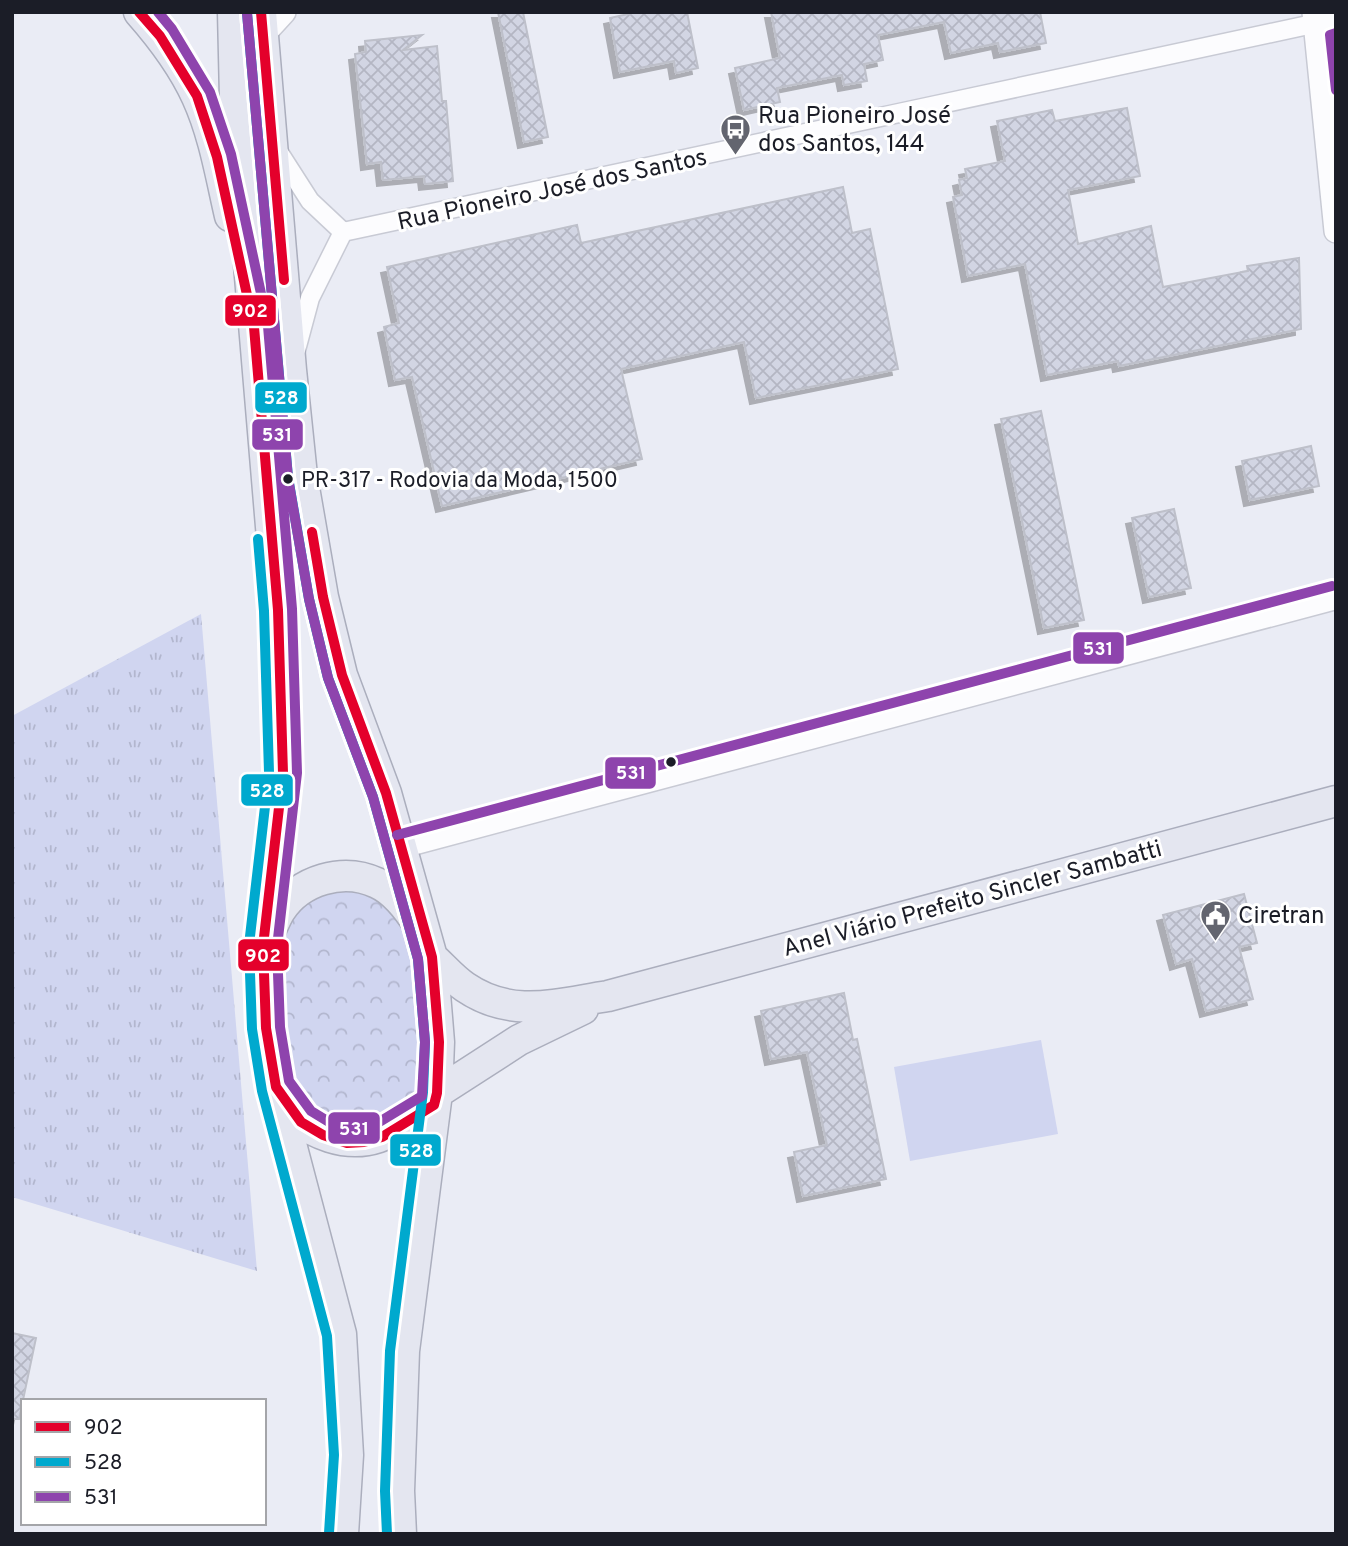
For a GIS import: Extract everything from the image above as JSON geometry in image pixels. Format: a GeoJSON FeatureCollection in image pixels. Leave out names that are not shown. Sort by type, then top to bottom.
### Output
{"type":"FeatureCollection","features":[{"type":"Feature","properties":{"kind":"highway"},"geometry":{"type":"LineString","coordinates":[[139,12],[160,36],[197,96],[217,157],[254,327]]}},
{"type":"Feature","properties":{"kind":"highway"},"geometry":{"type":"LineString","coordinates":[[233,12],[235,98],[278,610],[283,773],[263,946],[266,1028],[276,1087],[341,1334],[348,1455],[343,1534]]}},
{"type":"Feature","properties":{"kind":"highway"},"geometry":{"type":"LineString","coordinates":[[261,24],[302,476],[323,597],[342,675],[386,793],[429,946],[439,1042],[435,1099],[404,1352],[401,1534]]}},
{"type":"Feature","properties":{"kind":"highway","name":"Anel Viário Prefeito Sincler Sambatti"},"geometry":{"type":"LineString","coordinates":[[429,946],[464,986],[495,1002],[527,1008],[608,996],[1336,801]]}},
{"type":"Feature","properties":{"kind":"highway"},"geometry":{"type":"LineString","coordinates":[[263,946],[281,910],[301,889],[325,878],[353,876],[379,883],[406,907],[429,946]]}},
{"type":"Feature","properties":{"kind":"highway","name":"Anel Viário Prefeito Sincler Sambatti"},"geometry":{"type":"LineString","coordinates":[[435,1099],[519,1040],[608,996]]}},
{"type":"Feature","properties":{"kind":"highway"},"geometry":{"type":"LineString","coordinates":[[276,1087],[301,1122],[323,1135],[348,1143],[382,1137],[435,1099]]}},
{"type":"Feature","properties":{"kind":"street"},"geometry":{"type":"LineString","coordinates":[[261,24],[284,12]]}},
{"type":"Feature","properties":{"kind":"street"},"geometry":{"type":"LineString","coordinates":[[1321,18],[1336,231]]}},
{"type":"Feature","properties":{"kind":"street","name":"Rua Pioneiro José dos Santos"},"geometry":{"type":"LineString","coordinates":[[343,232],[733,151],[1321,18]]}},
{"type":"Feature","properties":{"kind":"street"},"geometry":{"type":"LineString","coordinates":[[273,144],[310,201],[343,232],[310,298],[291,370]]}},
{"type":"Feature","properties":{"kind":"street"},"geometry":{"type":"LineString","coordinates":[[401,849],[1336,600]]}},
{"type":"Feature","properties":{"kind":"green space"},"geometry":{"type":"Polygon","coordinates":[[[201,614],[257,1271],[12,1197],[12,716],[201,614]]]}},
{"type":"Feature","properties":{"kind":"green space"},"geometry":{"type":"Polygon","coordinates":[[[353,876],[425,934],[437,1093],[382,1137],[301,1122],[266,1028],[281,910],[353,876]]]}},
{"type":"Feature","properties":{"kind":"green space"},"geometry":{"type":"Polygon","coordinates":[[[1041,1040],[1058,1134],[910,1161],[894,1067],[1041,1040]]]}},
{"type":"Feature","properties":{"kind":"building"},"geometry":{"type":"Polygon","coordinates":[[[498,12],[523,12],[548,137],[524,142],[498,12]]]}},
{"type":"Feature","properties":{"kind":"building"},"geometry":{"type":"Polygon","coordinates":[[[637,12],[687,12],[698,68],[676,73],[674,61],[620,72],[610,18],[637,12]]]}},
{"type":"Feature","properties":{"kind":"building"},"geometry":{"type":"Polygon","coordinates":[[[771,12],[1040,12],[1046,43],[1000,52],[998,43],[951,53],[944,22],[878,35],[883,60],[864,64],[867,81],[844,85],[842,75],[777,88],[780,102],[744,110],[735,68],[780,58],[771,12]]]}},
{"type":"Feature","properties":{"kind":"building"},"geometry":{"type":"Polygon","coordinates":[[[422,35],[403,50],[437,46],[442,101],[446,101],[453,181],[425,184],[424,176],[383,180],[381,162],[367,164],[355,54],[366,52],[365,41],[422,35]]]}},
{"type":"Feature","properties":{"kind":"building"},"geometry":{"type":"Polygon","coordinates":[[[1127,108],[1140,176],[1068,190],[1078,244],[1151,226],[1163,287],[1248,271],[1247,266],[1299,258],[1301,329],[1119,366],[1118,361],[1047,375],[1025,264],[968,276],[953,197],[962,195],[959,180],[967,178],[965,169],[1005,161],[997,121],[1052,110],[1055,121],[1127,108]]]}},
{"type":"Feature","properties":{"kind":"building"},"geometry":{"type":"Polygon","coordinates":[[[843,187],[852,233],[870,229],[898,369],[756,398],[744,342],[621,369],[642,459],[442,506],[412,377],[395,380],[384,327],[399,323],[387,267],[577,225],[581,243],[843,187]]]}},
{"type":"Feature","properties":{"kind":"building"},"geometry":{"type":"Polygon","coordinates":[[[1041,411],[1084,620],[1044,628],[1001,419],[1041,411]]]}},
{"type":"Feature","properties":{"kind":"building"},"geometry":{"type":"Polygon","coordinates":[[[1311,446],[1319,486],[1250,500],[1242,461],[1311,446]]]}},
{"type":"Feature","properties":{"kind":"building"},"geometry":{"type":"Polygon","coordinates":[[[1174,509],[1191,588],[1149,597],[1132,518],[1174,509]]]}},
{"type":"Feature","properties":{"kind":"building"},"geometry":{"type":"Polygon","coordinates":[[[1244,894],[1257,943],[1239,947],[1253,999],[1206,1011],[1192,959],[1176,964],[1163,915],[1244,894]]]}},
{"type":"Feature","properties":{"kind":"building"},"geometry":{"type":"Polygon","coordinates":[[[844,993],[853,1040],[857,1039],[886,1179],[803,1196],[794,1152],[827,1145],[807,1052],[771,1059],[761,1011],[844,993]]]}},
{"type":"Feature","properties":{"kind":"building"},"geometry":{"type":"Polygon","coordinates":[[[12,1333],[36,1338],[23,1399],[21,1399],[19,1419],[12,1419],[12,1333]]]}},
{"type":"Feature","properties":{"kind":"transit line","name":"902"},"geometry":{"type":"LineString","coordinates":[[139,12],[160,36],[197,96],[217,157],[254,327],[278,610],[283,773],[263,946],[266,1028],[276,1087],[301,1122],[323,1135],[347,1143],[382,1137],[434,1105]]}},
{"type":"Feature","properties":{"kind":"transit line","name":"531"},"geometry":{"type":"LineString","coordinates":[[158,12],[172,29],[210,92],[231,154],[268,326],[292,609],[297,773],[277,947],[280,1027],[289,1081],[311,1111],[329,1122],[349,1129],[376,1124],[422,1096],[425,1042],[418,959],[373,797],[328,678],[309,599],[288,478],[247,13]]}},
{"type":"Feature","properties":{"kind":"transit line","name":"902"},"geometry":{"type":"LineString","coordinates":[[261,12],[284,280]]}},
{"type":"Feature","properties":{"kind":"transit line","name":"528"},"geometry":{"type":"LineString","coordinates":[[247,13],[288,477],[309,599],[328,678],[373,797],[418,959],[425,1042],[423,1092],[390,1351],[385,1491],[387,1534]]}},
{"type":"Feature","properties":{"kind":"transit line","name":"531"},"geometry":{"type":"LineString","coordinates":[[1336,33],[1330,35],[1336,90]]}},
{"type":"Feature","properties":{"kind":"transit line","name":"902"},"geometry":{"type":"LineString","coordinates":[[312,532],[323,597],[342,675],[386,793],[432,957],[439,1042],[434,1105]]}},
{"type":"Feature","properties":{"kind":"transit line","name":"528"},"geometry":{"type":"LineString","coordinates":[[258,539],[264,611],[269,772],[249,945],[252,1029],[262,1091],[327,1336],[334,1455],[329,1533]]}},
{"type":"Feature","properties":{"kind":"transit line","name":"531"},"geometry":{"type":"LineString","coordinates":[[397,835],[1332,586]]}},
{"type":"Feature","properties":{"kind":"place","name":"Rua Pioneiro José dos Santos, 144"},"geometry":{"type":"Point","coordinates":[735,156]}},
{"type":"Feature","properties":{"kind":"place","name":"PR-317 - Rodovia da Moda, 1500"},"geometry":{"type":"Point","coordinates":[288,479]}},
{"type":"Feature","properties":{"kind":"place","name":"Ciretran"},"geometry":{"type":"Point","coordinates":[1215,942]}}]}
